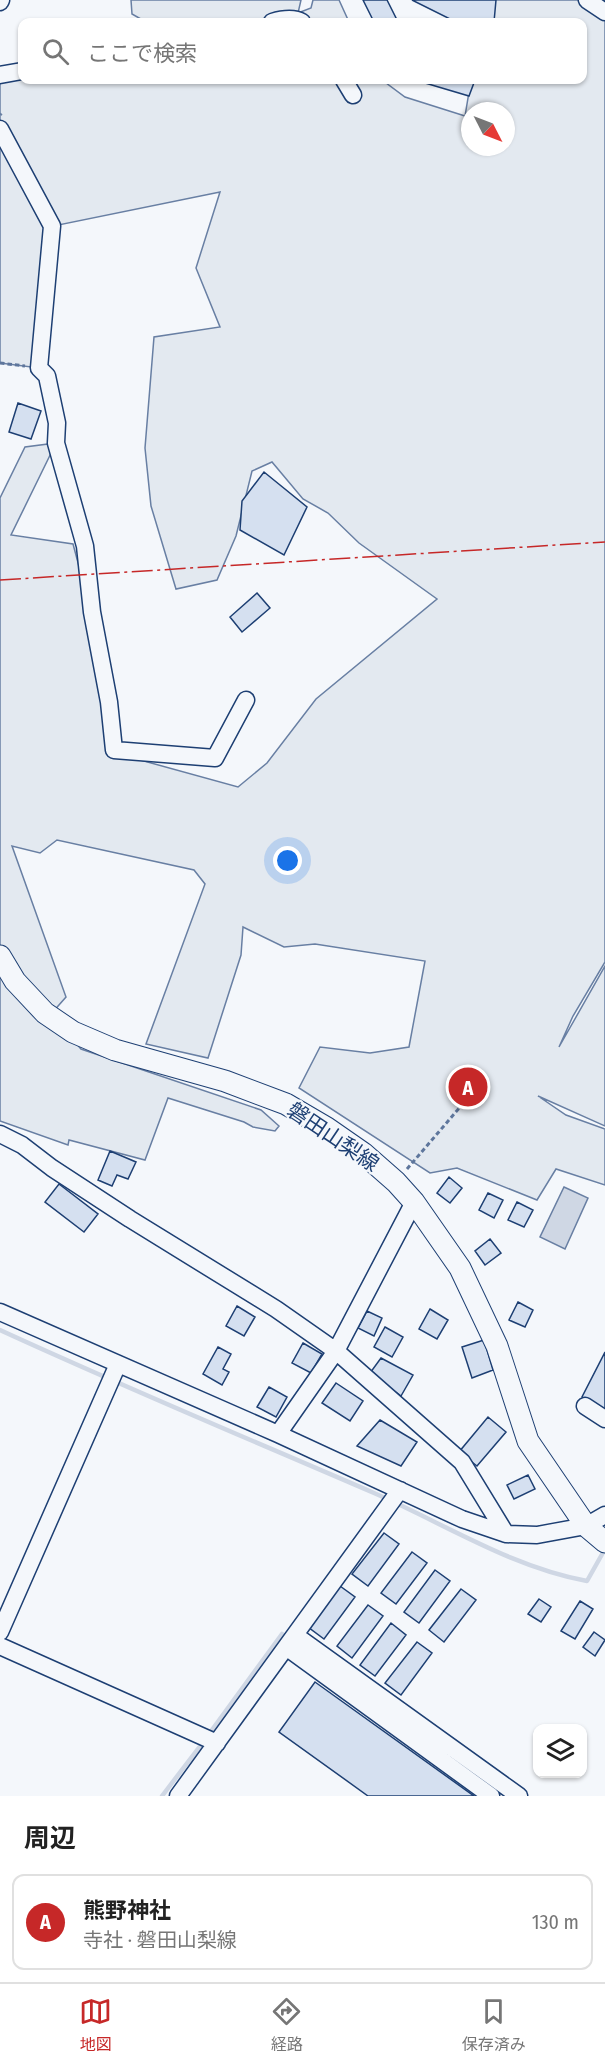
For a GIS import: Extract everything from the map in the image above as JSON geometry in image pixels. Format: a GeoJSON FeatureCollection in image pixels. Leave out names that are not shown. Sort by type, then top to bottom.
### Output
{"type":"FeatureCollection","features":[{"type":"Feature","properties":{"kind":"main road","name":"磐田山梨線"},"geometry":{"type":"LineString","coordinates":[[0,956],[15,981],[45,1013],[73,1032],[115,1050],[225,1081],[286,1104],[363,1153],[396,1182],[438,1234],[465,1278],[497,1346],[528,1441],[586,1526],[605,1542]]}},
{"type":"Feature","properties":{"kind":"street"},"geometry":{"type":"LineString","coordinates":[[587,0],[605,12]]}},
{"type":"Feature","properties":{"kind":"street"},"geometry":{"type":"LineString","coordinates":[[0,75],[18,72]]}},
{"type":"Feature","properties":{"kind":"street"},"geometry":{"type":"LineString","coordinates":[[346,84],[352,95]]}},
{"type":"Feature","properties":{"kind":"street"},"geometry":{"type":"LineString","coordinates":[[0,129],[52,226],[39,368],[47,376],[57,423],[56,443],[85,546],[92,612],[109,702],[114,750],[215,758],[246,700]]}},
{"type":"Feature","properties":{"kind":"street"},"geometry":{"type":"LineString","coordinates":[[0,1134],[22,1145],[130,1220],[279,1311],[336,1351],[462,1462],[506,1534]]}},
{"type":"Feature","properties":{"kind":"street"},"geometry":{"type":"LineString","coordinates":[[278,1434],[336,1351],[414,1202]]}},
{"type":"Feature","properties":{"kind":"street"},"geometry":{"type":"LineString","coordinates":[[0,1312],[278,1434],[462,1519],[506,1534],[537,1535],[586,1526],[605,1515]]}},
{"type":"Feature","properties":{"kind":"street"},"geometry":{"type":"LineString","coordinates":[[0,1632],[118,1364]]}},
{"type":"Feature","properties":{"kind":"street"},"geometry":{"type":"LineString","coordinates":[[585,1406],[605,1419]]}},
{"type":"Feature","properties":{"kind":"street"},"geometry":{"type":"LineString","coordinates":[[178,1796],[400,1490]]}},
{"type":"Feature","properties":{"kind":"street"},"geometry":{"type":"LineString","coordinates":[[291,1641],[511,1794]]}},
{"type":"Feature","properties":{"kind":"street"},"geometry":{"type":"LineString","coordinates":[[291,1641],[491,1796]]}},
{"type":"Feature","properties":{"kind":"street"},"geometry":{"type":"LineString","coordinates":[[0,1646],[217,1743]]}},
{"type":"Feature","properties":{"kind":"path"},"geometry":{"type":"LineString","coordinates":[[0,363],[39,368]]}},
{"type":"Feature","properties":{"kind":"path"},"geometry":{"type":"LineString","coordinates":[[396,1182],[461,1107]]}},
{"type":"Feature","properties":{"kind":"shaded area"},"geometry":{"type":"Polygon","coordinates":[[[131,0],[301,0],[298,13],[311,8],[313,0],[339,0],[347,18],[139,18],[132,14],[131,0]]]}},
{"type":"Feature","properties":{"kind":"shaded area"},"geometry":{"type":"Polygon","coordinates":[[[484,0],[605,0],[605,962],[573,1016],[559,1047],[605,966],[605,1126],[538,1096],[566,1115],[605,1129],[605,1185],[556,1169],[537,1200],[457,1168],[430,1173],[299,1088],[320,1047],[370,1053],[409,1047],[425,961],[315,944],[284,947],[243,927],[241,955],[208,1058],[146,1044],[205,884],[194,870],[57,840],[40,853],[12,846],[66,997],[51,1014],[81,1049],[261,1110],[279,1126],[275,1131],[253,1127],[244,1122],[168,1098],[145,1160],[69,1140],[68,1145],[0,1121],[0,498],[25,447],[56,443],[11,535],[73,544],[95,626],[114,749],[133,758],[238,787],[267,763],[316,699],[437,599],[359,543],[328,513],[303,499],[272,462],[252,471],[236,536],[217,580],[176,589],[151,506],[145,448],[154,337],[220,327],[196,268],[220,192],[53,226],[39,368],[0,363],[0,114],[2,115],[0,113],[0,75],[18,72],[18,84],[387,84],[405,97],[461,115],[461,156],[515,156],[515,102],[467,102],[470,84],[587,84],[587,18],[481,18],[484,0]]]}},
{"type":"Feature","properties":{"kind":"shaded area"},"geometry":{"type":"Polygon","coordinates":[[[564,1187],[588,1198],[565,1249],[540,1237],[564,1187]]]}},
{"type":"Feature","properties":{"kind":"building"},"geometry":{"type":"Polygon","coordinates":[[[363,0],[387,0],[396,18],[372,18],[363,0]]]}},
{"type":"Feature","properties":{"kind":"building"},"geometry":{"type":"Polygon","coordinates":[[[412,0],[496,0],[494,18],[448,18],[412,0]]]}},
{"type":"Feature","properties":{"kind":"building"},"geometry":{"type":"Polygon","coordinates":[[[428,84],[474,84],[469,96],[428,84]]]}},
{"type":"Feature","properties":{"kind":"building"},"geometry":{"type":"Polygon","coordinates":[[[18,403],[41,411],[31,439],[9,432],[18,403]]]}},
{"type":"Feature","properties":{"kind":"building"},"geometry":{"type":"Polygon","coordinates":[[[264,472],[307,507],[284,555],[240,530],[242,501],[264,472]]]}},
{"type":"Feature","properties":{"kind":"building"},"geometry":{"type":"Polygon","coordinates":[[[257,593],[270,608],[242,632],[230,617],[257,593]]]}},
{"type":"Feature","properties":{"kind":"building"},"geometry":{"type":"Polygon","coordinates":[[[458,1072],[486,1084],[479,1100],[451,1088],[458,1072]]]}},
{"type":"Feature","properties":{"kind":"building"},"geometry":{"type":"Polygon","coordinates":[[[110,1151],[136,1162],[128,1179],[117,1175],[112,1186],[98,1180],[110,1151]]]}},
{"type":"Feature","properties":{"kind":"building"},"geometry":{"type":"Polygon","coordinates":[[[449,1177],[462,1188],[450,1203],[437,1193],[449,1177]]]}},
{"type":"Feature","properties":{"kind":"building"},"geometry":{"type":"Polygon","coordinates":[[[59,1184],[98,1214],[84,1232],[45,1202],[59,1184]]]}},
{"type":"Feature","properties":{"kind":"building"},"geometry":{"type":"Polygon","coordinates":[[[488,1193],[503,1200],[494,1218],[479,1210],[488,1193]]]}},
{"type":"Feature","properties":{"kind":"building"},"geometry":{"type":"Polygon","coordinates":[[[517,1202],[533,1210],[524,1227],[508,1220],[517,1202]]]}},
{"type":"Feature","properties":{"kind":"building"},"geometry":{"type":"Polygon","coordinates":[[[490,1239],[501,1253],[485,1265],[475,1251],[490,1239]]]}},
{"type":"Feature","properties":{"kind":"building"},"geometry":{"type":"Polygon","coordinates":[[[518,1302],[533,1310],[525,1327],[509,1320],[518,1302]]]}},
{"type":"Feature","properties":{"kind":"building"},"geometry":{"type":"Polygon","coordinates":[[[237,1306],[255,1317],[244,1336],[226,1326],[237,1306]]]}},
{"type":"Feature","properties":{"kind":"building"},"geometry":{"type":"Polygon","coordinates":[[[430,1309],[448,1320],[437,1339],[419,1329],[430,1309]]]}},
{"type":"Feature","properties":{"kind":"building"},"geometry":{"type":"Polygon","coordinates":[[[367,1311],[382,1318],[374,1336],[358,1328],[367,1311]]]}},
{"type":"Feature","properties":{"kind":"building"},"geometry":{"type":"Polygon","coordinates":[[[385,1327],[403,1337],[392,1357],[374,1347],[385,1327]]]}},
{"type":"Feature","properties":{"kind":"building"},"geometry":{"type":"Polygon","coordinates":[[[484,1340],[493,1370],[472,1378],[462,1347],[484,1340]]]}},
{"type":"Feature","properties":{"kind":"building"},"geometry":{"type":"Polygon","coordinates":[[[303,1343],[322,1354],[311,1373],[292,1363],[303,1343]]]}},
{"type":"Feature","properties":{"kind":"building"},"geometry":{"type":"Polygon","coordinates":[[[218,1347],[231,1354],[223,1369],[229,1372],[222,1385],[203,1374],[218,1347]]]}},
{"type":"Feature","properties":{"kind":"building"},"geometry":{"type":"Polygon","coordinates":[[[605,1352],[605,1409],[582,1397],[605,1352]]]}},
{"type":"Feature","properties":{"kind":"building"},"geometry":{"type":"Polygon","coordinates":[[[381,1358],[413,1375],[401,1396],[370,1373],[381,1358]]]}},
{"type":"Feature","properties":{"kind":"building"},"geometry":{"type":"Polygon","coordinates":[[[336,1383],[363,1401],[350,1421],[322,1403],[336,1383]]]}},
{"type":"Feature","properties":{"kind":"building"},"geometry":{"type":"Polygon","coordinates":[[[269,1387],[287,1397],[276,1417],[257,1407],[269,1387]]]}},
{"type":"Feature","properties":{"kind":"building"},"geometry":{"type":"Polygon","coordinates":[[[488,1417],[506,1432],[477,1466],[459,1452],[488,1417]]]}},
{"type":"Feature","properties":{"kind":"building"},"geometry":{"type":"Polygon","coordinates":[[[380,1420],[417,1442],[401,1466],[357,1446],[380,1420]]]}},
{"type":"Feature","properties":{"kind":"building"},"geometry":{"type":"Polygon","coordinates":[[[528,1475],[535,1489],[514,1499],[507,1485],[528,1475]]]}},
{"type":"Feature","properties":{"kind":"building"},"geometry":{"type":"Polygon","coordinates":[[[384,1533],[399,1544],[368,1586],[352,1574],[384,1533]]]}},
{"type":"Feature","properties":{"kind":"building"},"geometry":{"type":"Polygon","coordinates":[[[412,1552],[427,1563],[396,1604],[381,1593],[412,1552]]]}},
{"type":"Feature","properties":{"kind":"building"},"geometry":{"type":"Polygon","coordinates":[[[435,1570],[450,1581],[419,1623],[404,1612],[435,1570]]]}},
{"type":"Feature","properties":{"kind":"building"},"geometry":{"type":"Polygon","coordinates":[[[340,1586],[355,1597],[324,1639],[308,1627],[340,1586]]]}},
{"type":"Feature","properties":{"kind":"building"},"geometry":{"type":"Polygon","coordinates":[[[461,1589],[476,1600],[444,1642],[429,1630],[461,1589]]]}},
{"type":"Feature","properties":{"kind":"building"},"geometry":{"type":"Polygon","coordinates":[[[539,1599],[551,1607],[541,1622],[528,1614],[539,1599]]]}},
{"type":"Feature","properties":{"kind":"building"},"geometry":{"type":"Polygon","coordinates":[[[580,1601],[593,1609],[575,1639],[561,1631],[580,1601]]]}},
{"type":"Feature","properties":{"kind":"building"},"geometry":{"type":"Polygon","coordinates":[[[368,1605],[383,1616],[352,1658],[337,1646],[368,1605]]]}},
{"type":"Feature","properties":{"kind":"building"},"geometry":{"type":"Polygon","coordinates":[[[391,1623],[406,1635],[375,1676],[360,1665],[391,1623]]]}},
{"type":"Feature","properties":{"kind":"building"},"geometry":{"type":"Polygon","coordinates":[[[594,1632],[605,1640],[595,1656],[583,1647],[594,1632]]]}},
{"type":"Feature","properties":{"kind":"building"},"geometry":{"type":"Polygon","coordinates":[[[417,1642],[432,1653],[401,1695],[385,1683],[417,1642]]]}},
{"type":"Feature","properties":{"kind":"building"},"geometry":{"type":"Polygon","coordinates":[[[315,1682],[474,1796],[368,1796],[279,1732],[315,1682]]]}},
{"type":"Feature","properties":{"kind":"waterway"},"geometry":{"type":"LineString","coordinates":[[0,1330],[374,1493],[532,1566],[587,1581],[605,1549]]}},
{"type":"Feature","properties":{"kind":"waterway"},"geometry":{"type":"LineString","coordinates":[[209,1734],[282,1634],[287,1638]]}},
{"type":"Feature","properties":{"kind":"waterway"},"geometry":{"type":"LineString","coordinates":[[162,1796],[204,1741]]}},
{"type":"Feature","properties":{"kind":"power"},"geometry":{"type":"LineString","coordinates":[[0,580],[605,542]]}},
{"type":"Feature","properties":{"kind":"place","name":"熊野神社"},"geometry":{"type":"Point","coordinates":[468,1087]}}]}
